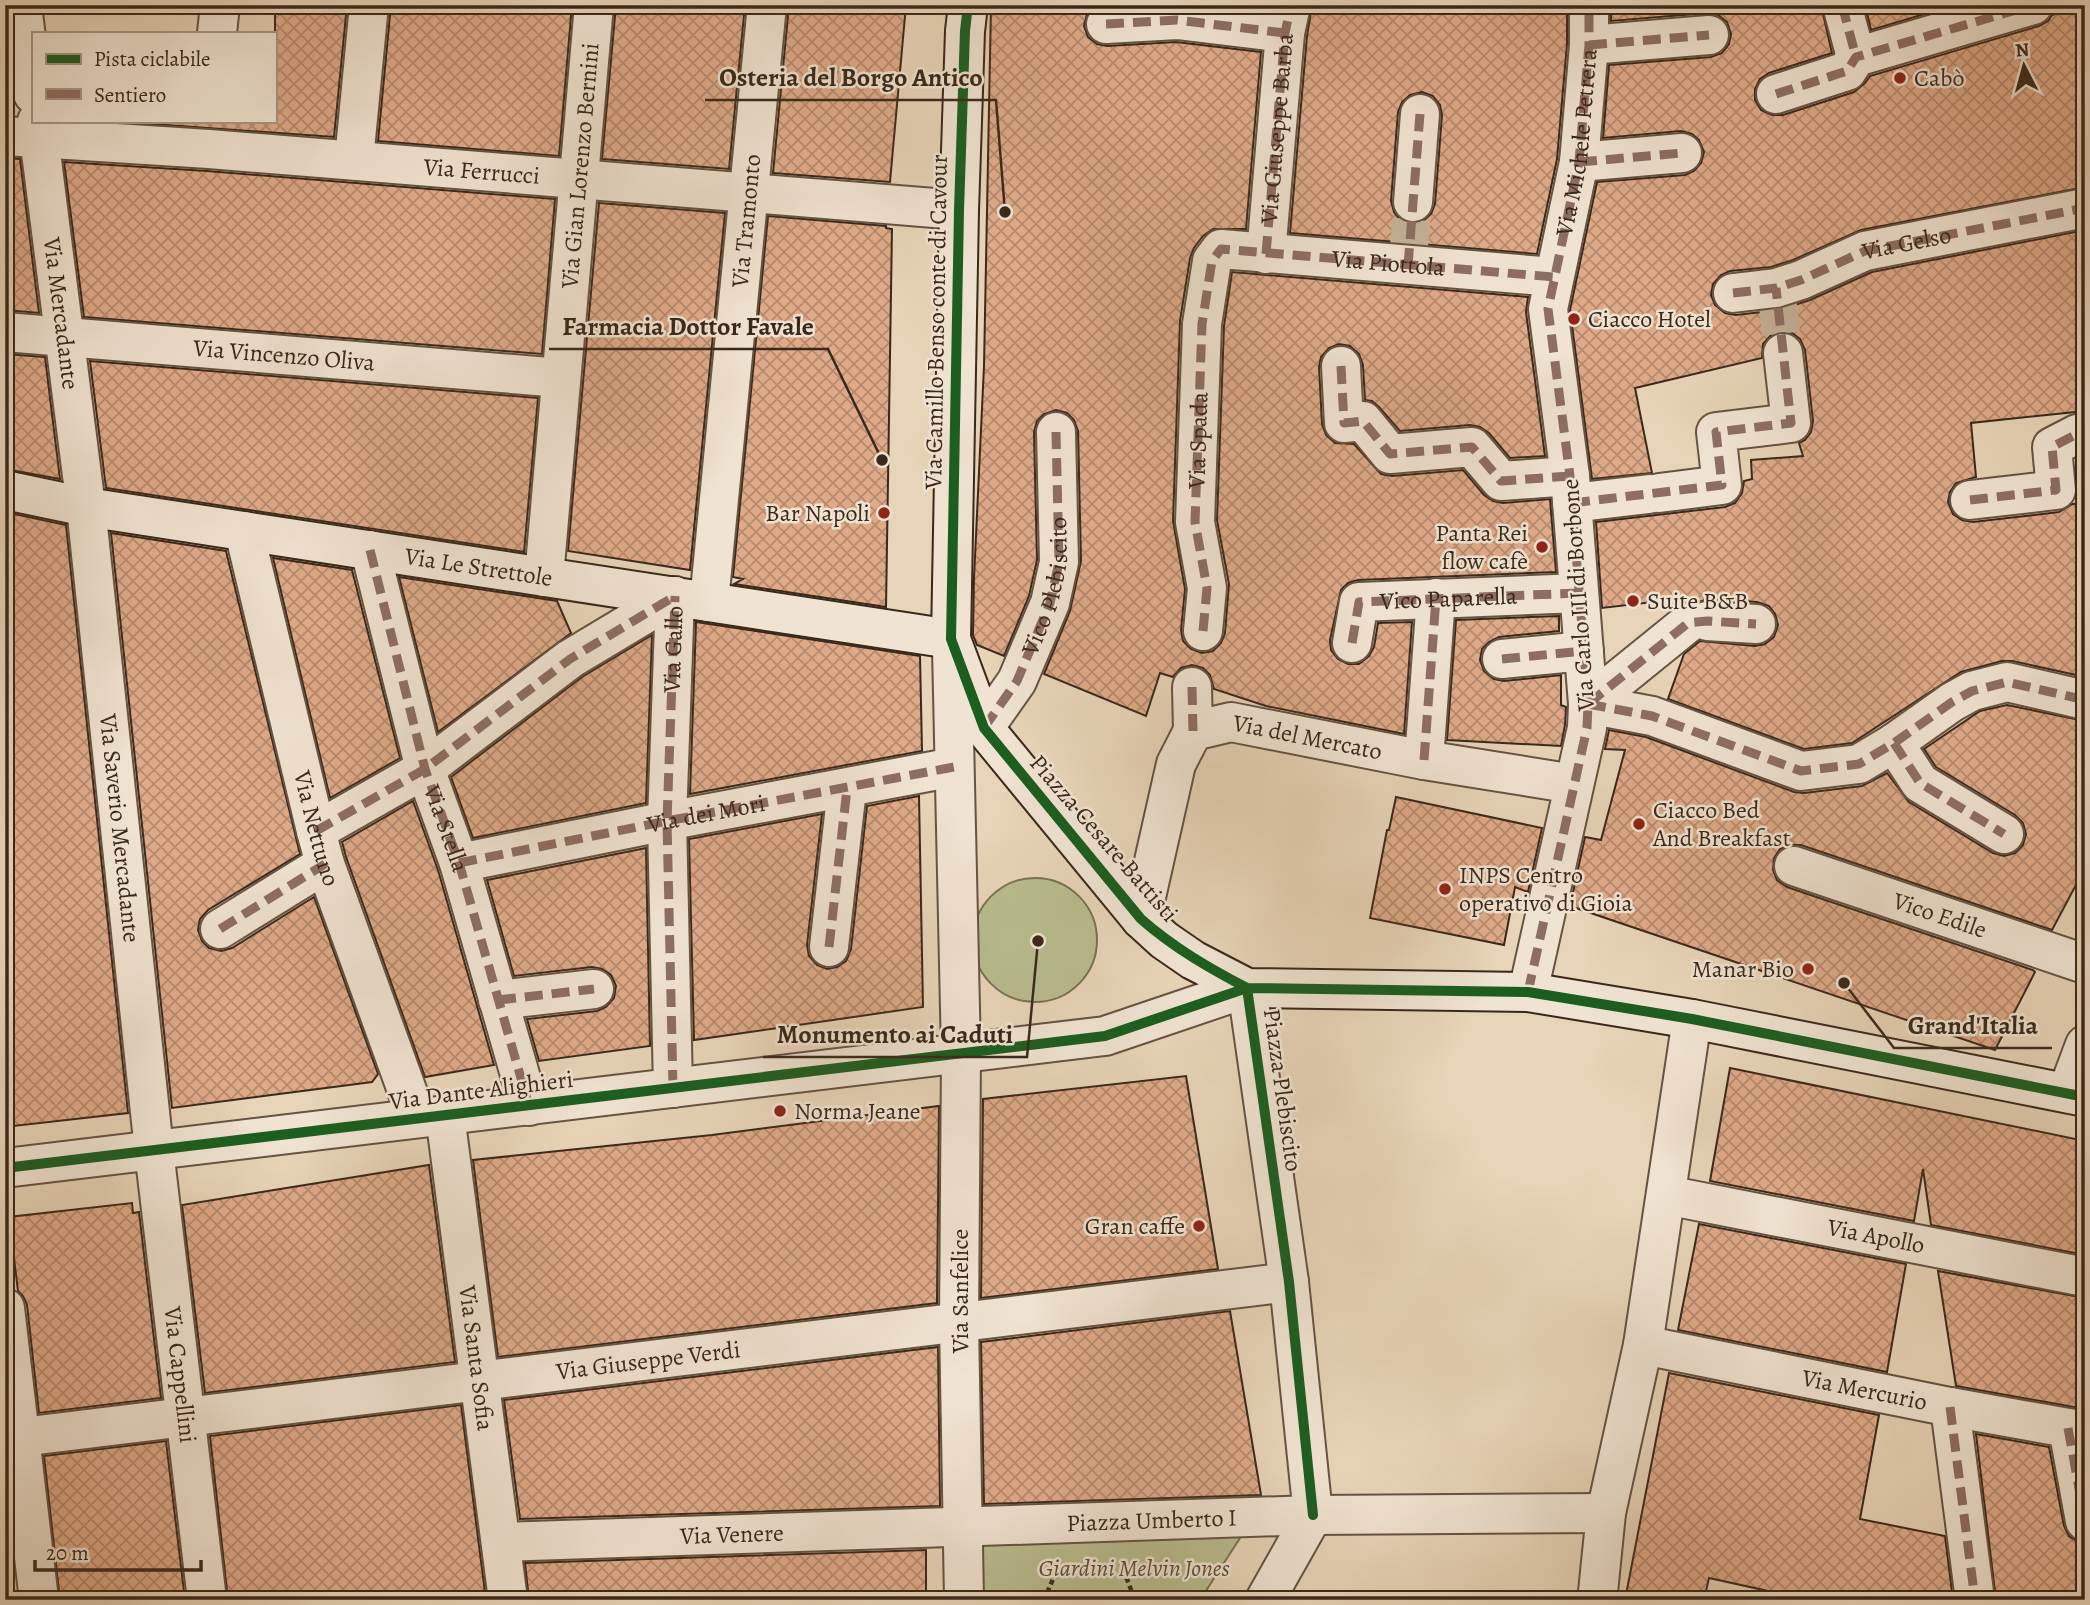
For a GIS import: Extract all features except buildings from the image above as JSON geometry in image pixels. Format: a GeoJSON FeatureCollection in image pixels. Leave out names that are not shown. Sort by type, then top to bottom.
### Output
{"type":"FeatureCollection","features":[{"type":"Feature","properties":{"kind":"street"},"geometry":{"type":"LineString","coordinates":[[22,5],[32,86]]}},
{"type":"Feature","properties":{"kind":"street"},"geometry":{"type":"LineString","coordinates":[[218,32],[219,5]]}},
{"type":"Feature","properties":{"kind":"street"},"geometry":{"type":"LineString","coordinates":[[354,160],[369,5]]}},
{"type":"Feature","properties":{"kind":"street","name":"Via Gian Lorenzo Bernini"},"geometry":{"type":"LineString","coordinates":[[544,577],[594,5]]}},
{"type":"Feature","properties":{"kind":"street","name":"Via Tramonto"},"geometry":{"type":"LineString","coordinates":[[692,599],[750,192],[767,5]]}},
{"type":"Feature","properties":{"kind":"street","name":"Via Camillo Benso conte di Cavour"},"geometry":{"type":"LineString","coordinates":[[951,639],[959,210],[968,5]]}},
{"type":"Feature","properties":{"kind":"street","name":"Via Michele Petrera"},"geometry":{"type":"LineString","coordinates":[[1554,277],[1579,162],[1589,46],[1589,5]]}},
{"type":"Feature","properties":{"kind":"street"},"geometry":{"type":"LineString","coordinates":[[1842,5],[1856,57]]}},
{"type":"Feature","properties":{"kind":"street"},"geometry":{"type":"LineString","coordinates":[[1776,94],[1847,71],[1856,57],[2033,5]]}},
{"type":"Feature","properties":{"kind":"street"},"geometry":{"type":"LineString","coordinates":[[1105,24],[1288,19]]}},
{"type":"Feature","properties":{"kind":"street","name":"Via Giuseppe Barba"},"geometry":{"type":"LineString","coordinates":[[1266,254],[1288,19]]}},
{"type":"Feature","properties":{"kind":"street"},"geometry":{"type":"LineString","coordinates":[[1589,46],[1709,35]]}},
{"type":"Feature","properties":{"kind":"street"},"geometry":{"type":"LineString","coordinates":[[1413,202],[1420,114]]}},
{"type":"Feature","properties":{"kind":"street","name":"Via Ferrucci"},"geometry":{"type":"LineString","coordinates":[[27,132],[210,135],[354,160],[959,210]]}},
{"type":"Feature","properties":{"kind":"street","name":"Via Mercadante"},"geometry":{"type":"LineString","coordinates":[[27,132],[64,337],[86,507]]}},
{"type":"Feature","properties":{"kind":"street"},"geometry":{"type":"LineString","coordinates":[[1579,162],[1682,153]]}},
{"type":"Feature","properties":{"kind":"street","name":"Via Gelso"},"geometry":{"type":"LineString","coordinates":[[1733,293],[1777,292],[1865,251],[2085,208]]}},
{"type":"Feature","properties":{"kind":"street","name":"Via Piottola"},"geometry":{"type":"LineString","coordinates":[[1221,249],[1408,262],[1554,277]]}},
{"type":"Feature","properties":{"kind":"street","name":"Via Spada"},"geometry":{"type":"LineString","coordinates":[[1203,631],[1207,588],[1195,522],[1202,324],[1212,261],[1221,249]]}},
{"type":"Feature","properties":{"kind":"street","name":"Via Carlo III di Borbone"},"geometry":{"type":"LineString","coordinates":[[1528,992],[1587,728],[1588,704],[1571,490],[1548,309],[1554,277]]}},
{"type":"Feature","properties":{"kind":"street","name":"Via Vincenzo Oliva"},"geometry":{"type":"LineString","coordinates":[[5,332],[561,378]]}},
{"type":"Feature","properties":{"kind":"street"},"geometry":{"type":"LineString","coordinates":[[1341,366],[1344,423],[1363,422],[1390,454],[1472,447],[1501,481],[1571,490],[1654,494],[1722,485],[1716,432],[1791,423],[1783,353]]}},
{"type":"Feature","properties":{"kind":"street","name":"Vico Plebiscito"},"geometry":{"type":"LineString","coordinates":[[984,728],[1017,681],[1055,582],[1059,562],[1056,432]]}},
{"type":"Feature","properties":{"kind":"street"},"geometry":{"type":"LineString","coordinates":[[1970,500],[2056,490],[2052,447],[2077,434]]}},
{"type":"Feature","properties":{"kind":"street","name":"Via Le Strettole"},"geometry":{"type":"LineString","coordinates":[[5,490],[86,507],[951,639]]}},
{"type":"Feature","properties":{"kind":"street","name":"Via Saverio Mercadante"},"geometry":{"type":"LineString","coordinates":[[86,507],[154,1150]]}},
{"type":"Feature","properties":{"kind":"street","name":"Via Nettuno"},"geometry":{"type":"LineString","coordinates":[[244,531],[321,848],[431,1117]]}},
{"type":"Feature","properties":{"kind":"street","name":"Via Stella"},"geometry":{"type":"LineString","coordinates":[[370,550],[425,769],[459,863],[529,1106]]}},
{"type":"Feature","properties":{"kind":"street","name":"Vico Paparella"},"geometry":{"type":"LineString","coordinates":[[1352,643],[1359,602],[1579,593]]}},
{"type":"Feature","properties":{"kind":"street"},"geometry":{"type":"LineString","coordinates":[[1424,760],[1436,598]]}},
{"type":"Feature","properties":{"kind":"street","name":"Via Gallo"},"geometry":{"type":"LineString","coordinates":[[220,929],[321,848],[570,659],[692,599]]}},
{"type":"Feature","properties":{"kind":"street","name":"Via Gallo"},"geometry":{"type":"LineString","coordinates":[[673,1088],[667,821],[692,599]]}},
{"type":"Feature","properties":{"kind":"street"},"geometry":{"type":"LineString","coordinates":[[1588,704],[1697,622],[1756,624]]}},
{"type":"Feature","properties":{"kind":"street"},"geometry":{"type":"LineString","coordinates":[[951,639],[961,1054],[1105,1036],[1247,988]]}},
{"type":"Feature","properties":{"kind":"street","name":"Piazza Cesare Battisti"},"geometry":{"type":"LineString","coordinates":[[951,639],[984,728],[1141,919],[1164,940],[1193,960],[1247,988]]}},
{"type":"Feature","properties":{"kind":"street"},"geometry":{"type":"LineString","coordinates":[[1502,659],[1584,651]]}},
{"type":"Feature","properties":{"kind":"street"},"geometry":{"type":"LineString","coordinates":[[1588,704],[1652,716],[1801,771],[1859,764],[1895,743],[1962,696],[2007,682],[2085,700]]}},
{"type":"Feature","properties":{"kind":"street"},"geometry":{"type":"LineString","coordinates":[[1141,919],[1175,764],[1193,731],[1192,687]]}},
{"type":"Feature","properties":{"kind":"street","name":"Via del Mercato"},"geometry":{"type":"LineString","coordinates":[[1193,731],[1231,722],[1424,760],[1574,784]]}},
{"type":"Feature","properties":{"kind":"street"},"geometry":{"type":"LineString","coordinates":[[1895,743],[1920,783],[2004,834]]}},
{"type":"Feature","properties":{"kind":"street","name":"Via dei Mori"},"geometry":{"type":"LineString","coordinates":[[459,863],[954,767]]}},
{"type":"Feature","properties":{"kind":"street"},"geometry":{"type":"LineString","coordinates":[[829,947],[847,789]]}},
{"type":"Feature","properties":{"kind":"street","name":"Vico Edile"},"geometry":{"type":"LineString","coordinates":[[1794,866],[2085,964]]}},
{"type":"Feature","properties":{"kind":"street","name":"Piazza Plebiscito"},"geometry":{"type":"LineString","coordinates":[[1313,1516],[1289,1282],[1247,988],[1528,992],[1692,1019],[2076,1095]]}},
{"type":"Feature","properties":{"kind":"street"},"geometry":{"type":"LineString","coordinates":[[498,1000],[594,989]]}},
{"type":"Feature","properties":{"kind":"street"},"geometry":{"type":"LineString","coordinates":[[1600,1600],[1598,1592],[1606,1513],[1643,1345],[1692,1019]]}},
{"type":"Feature","properties":{"kind":"street"},"geometry":{"type":"LineString","coordinates":[[2076,1095],[2085,1045]]}},
{"type":"Feature","properties":{"kind":"street","name":"Via Dante Alighieri"},"geometry":{"type":"LineString","coordinates":[[5,1168],[961,1054]]}},
{"type":"Feature","properties":{"kind":"street","name":"Via Sanfelice"},"geometry":{"type":"LineString","coordinates":[[961,1054],[959,1322],[963,1528]]}},
{"type":"Feature","properties":{"kind":"street","name":"Via Santa Sofia"},"geometry":{"type":"LineString","coordinates":[[431,1117],[480,1380],[508,1600]]}},
{"type":"Feature","properties":{"kind":"street","name":"Via Cappellini"},"geometry":{"type":"LineString","coordinates":[[154,1150],[207,1600]]}},
{"type":"Feature","properties":{"kind":"street","name":"Via Apollo"},"geometry":{"type":"LineString","coordinates":[[1666,1195],[2085,1277]]}},
{"type":"Feature","properties":{"kind":"street","name":"Via Giuseppe Verdi"},"geometry":{"type":"LineString","coordinates":[[13,1438],[1289,1282]]}},
{"type":"Feature","properties":{"kind":"street"},"geometry":{"type":"LineString","coordinates":[[5,1308],[13,1438],[39,1600]]}},
{"type":"Feature","properties":{"kind":"street","name":"Via Mercurio"},"geometry":{"type":"LineString","coordinates":[[1643,1345],[1950,1407],[2076,1429]]}},
{"type":"Feature","properties":{"kind":"street"},"geometry":{"type":"LineString","coordinates":[[1950,1407],[1975,1600]]}},
{"type":"Feature","properties":{"kind":"street"},"geometry":{"type":"LineString","coordinates":[[2076,1429],[2085,1521]]}},
{"type":"Feature","properties":{"kind":"street"},"geometry":{"type":"LineString","coordinates":[[1265,1600],[1313,1516],[1606,1513]]}},
{"type":"Feature","properties":{"kind":"street","name":"Piazza Umberto I"},"geometry":{"type":"LineString","coordinates":[[963,1528],[1313,1516]]}},
{"type":"Feature","properties":{"kind":"street"},"geometry":{"type":"LineString","coordinates":[[963,1528],[964,1600]]}},
{"type":"Feature","properties":{"kind":"street","name":"Via Venere"},"geometry":{"type":"LineString","coordinates":[[501,1542],[963,1528]]}},
{"type":"Feature","properties":{"kind":"green space"},"geometry":{"type":"Polygon","coordinates":[[[1035,878],[1059,883],[1079,896],[1092,916],[1097,940],[1092,964],[1079,984],[1059,997],[1035,1002],[1011,997],[991,984],[978,964],[973,940],[978,916],[991,896],[1011,883],[1035,878]]]}},
{"type":"Feature","properties":{"kind":"green space","name":"Giardini Melvin Jones"},"geometry":{"type":"Polygon","coordinates":[[[1242,1535],[1200,1600],[980,1600],[978,1540],[1242,1535]]]}},
{"type":"Feature","properties":{"kind":"tunnel"},"geometry":{"type":"LineString","coordinates":[[1408,257],[1413,202]]}},
{"type":"Feature","properties":{"kind":"tunnel"},"geometry":{"type":"LineString","coordinates":[[1777,296],[1783,353]]}},
{"type":"Feature","properties":{"kind":"marked path"},"geometry":{"type":"LineString","coordinates":[[1266,254],[1285,33],[1291,5]]}},
{"type":"Feature","properties":{"kind":"marked path"},"geometry":{"type":"LineString","coordinates":[[1528,992],[1587,728],[1588,704],[1570,476],[1548,309],[1579,162],[1589,45],[1589,5]]}},
{"type":"Feature","properties":{"kind":"marked path"},"geometry":{"type":"LineString","coordinates":[[1842,5],[1856,57]]}},
{"type":"Feature","properties":{"kind":"marked path"},"geometry":{"type":"LineString","coordinates":[[1776,94],[1847,71],[1856,57],[2033,5]]}},
{"type":"Feature","properties":{"kind":"marked path"},"geometry":{"type":"LineString","coordinates":[[1106,24],[1177,20],[1285,33]]}},
{"type":"Feature","properties":{"kind":"marked path"},"geometry":{"type":"LineString","coordinates":[[1589,45],[1709,35]]}},
{"type":"Feature","properties":{"kind":"marked path"},"geometry":{"type":"LineString","coordinates":[[1408,266],[1420,114]]}},
{"type":"Feature","properties":{"kind":"marked path"},"geometry":{"type":"LineString","coordinates":[[1579,162],[1682,153]]}},
{"type":"Feature","properties":{"kind":"marked path"},"geometry":{"type":"LineString","coordinates":[[1733,293],[1776,288],[1801,280],[1865,251],[2085,208]]}},
{"type":"Feature","properties":{"kind":"marked path"},"geometry":{"type":"LineString","coordinates":[[1203,631],[1207,588],[1195,522],[1202,324],[1212,261],[1221,249],[1554,277]]}},
{"type":"Feature","properties":{"kind":"marked path"},"geometry":{"type":"LineString","coordinates":[[1572,503],[1722,485],[1716,432],[1791,423],[1776,288]]}},
{"type":"Feature","properties":{"kind":"marked path"},"geometry":{"type":"LineString","coordinates":[[1341,366],[1344,423],[1363,421],[1390,454],[1472,447],[1501,481],[1570,476]]}},
{"type":"Feature","properties":{"kind":"marked path"},"geometry":{"type":"LineString","coordinates":[[984,728],[1017,681],[1050,603],[1059,562],[1056,432]]}},
{"type":"Feature","properties":{"kind":"marked path"},"geometry":{"type":"LineString","coordinates":[[1970,500],[2056,490],[2052,447],[2077,434],[2085,434]]}},
{"type":"Feature","properties":{"kind":"marked path"},"geometry":{"type":"LineString","coordinates":[[370,550],[425,769],[459,863],[529,1106]]}},
{"type":"Feature","properties":{"kind":"marked path"},"geometry":{"type":"LineString","coordinates":[[1352,643],[1359,602],[1579,593]]}},
{"type":"Feature","properties":{"kind":"marked path"},"geometry":{"type":"LineString","coordinates":[[316,831],[425,769],[570,659],[675,596]]}},
{"type":"Feature","properties":{"kind":"marked path"},"geometry":{"type":"LineString","coordinates":[[673,1088],[667,821],[675,596]]}},
{"type":"Feature","properties":{"kind":"marked path"},"geometry":{"type":"LineString","coordinates":[[1424,760],[1436,598]]}},
{"type":"Feature","properties":{"kind":"marked path"},"geometry":{"type":"LineString","coordinates":[[1588,704],[1688,623],[1707,621],[1756,624]]}},
{"type":"Feature","properties":{"kind":"marked path"},"geometry":{"type":"LineString","coordinates":[[1502,659],[1584,651]]}},
{"type":"Feature","properties":{"kind":"marked path"},"geometry":{"type":"LineString","coordinates":[[1588,704],[1652,716],[1801,771],[1859,764],[1952,702],[1972,691],[2007,682],[2085,700]]}},
{"type":"Feature","properties":{"kind":"marked path"},"geometry":{"type":"LineString","coordinates":[[1192,687],[1193,731]]}},
{"type":"Feature","properties":{"kind":"marked path"},"geometry":{"type":"LineString","coordinates":[[1894,743],[1920,783],[2004,834]]}},
{"type":"Feature","properties":{"kind":"marked path"},"geometry":{"type":"LineString","coordinates":[[459,863],[954,767]]}},
{"type":"Feature","properties":{"kind":"marked path"},"geometry":{"type":"LineString","coordinates":[[829,947],[847,789]]}},
{"type":"Feature","properties":{"kind":"marked path"},"geometry":{"type":"LineString","coordinates":[[220,929],[325,864]]}},
{"type":"Feature","properties":{"kind":"marked path"},"geometry":{"type":"LineString","coordinates":[[498,1000],[594,989]]}},
{"type":"Feature","properties":{"kind":"marked path"},"geometry":{"type":"LineString","coordinates":[[1950,1407],[1975,1600]]}},
{"type":"Feature","properties":{"kind":"marked path"},"geometry":{"type":"LineString","coordinates":[[2068,1428],[2085,1521]]}},
{"type":"Feature","properties":{"kind":"cycle path"},"geometry":{"type":"LineString","coordinates":[[968,5],[959,210],[951,639],[984,728],[1141,919],[1192,957],[1247,988]]}},
{"type":"Feature","properties":{"kind":"cycle path"},"geometry":{"type":"LineString","coordinates":[[1247,988],[1289,1282],[1313,1515]]}},
{"type":"Feature","properties":{"kind":"cycle path"},"geometry":{"type":"LineString","coordinates":[[5,1168],[1105,1036],[1247,988],[1528,992],[1692,1019],[2085,1097]]}},
{"type":"Feature","properties":{"kind":"place","name":"Cabò"},"geometry":{"type":"Point","coordinates":[1900,78]}},
{"type":"Feature","properties":{"kind":"place","name":"Osteria del Borgo Antico"},"geometry":{"type":"Point","coordinates":[1005,212]}},
{"type":"Feature","properties":{"kind":"place","name":"Ciacco Hotel"},"geometry":{"type":"Point","coordinates":[1574,319]}},
{"type":"Feature","properties":{"kind":"place","name":"Farmacia Dottor Favale"},"geometry":{"type":"Point","coordinates":[882,460]}},
{"type":"Feature","properties":{"kind":"place","name":"Bar Napoli"},"geometry":{"type":"Point","coordinates":[884,513]}},
{"type":"Feature","properties":{"kind":"place","name":"Panta Rei flow cafè"},"geometry":{"type":"Point","coordinates":[1542,547]}},
{"type":"Feature","properties":{"kind":"place","name":"Suite B&B"},"geometry":{"type":"Point","coordinates":[1633,601]}},
{"type":"Feature","properties":{"kind":"place","name":"Ciacco Bed And Breakfast"},"geometry":{"type":"Point","coordinates":[1639,824]}},
{"type":"Feature","properties":{"kind":"place","name":"INPS Centro operativo di Gioia"},"geometry":{"type":"Point","coordinates":[1445,889]}},
{"type":"Feature","properties":{"kind":"place","name":"Monumento ai Caduti"},"geometry":{"type":"Point","coordinates":[1038,941]}},
{"type":"Feature","properties":{"kind":"place","name":"Manar Bio"},"geometry":{"type":"Point","coordinates":[1808,969]}},
{"type":"Feature","properties":{"kind":"place","name":"Grand'Italia"},"geometry":{"type":"Point","coordinates":[1844,983]}},
{"type":"Feature","properties":{"kind":"place","name":"Norma Jeane"},"geometry":{"type":"Point","coordinates":[780,1111]}},
{"type":"Feature","properties":{"kind":"place","name":"Gran caffe"},"geometry":{"type":"Point","coordinates":[1199,1226]}}]}
